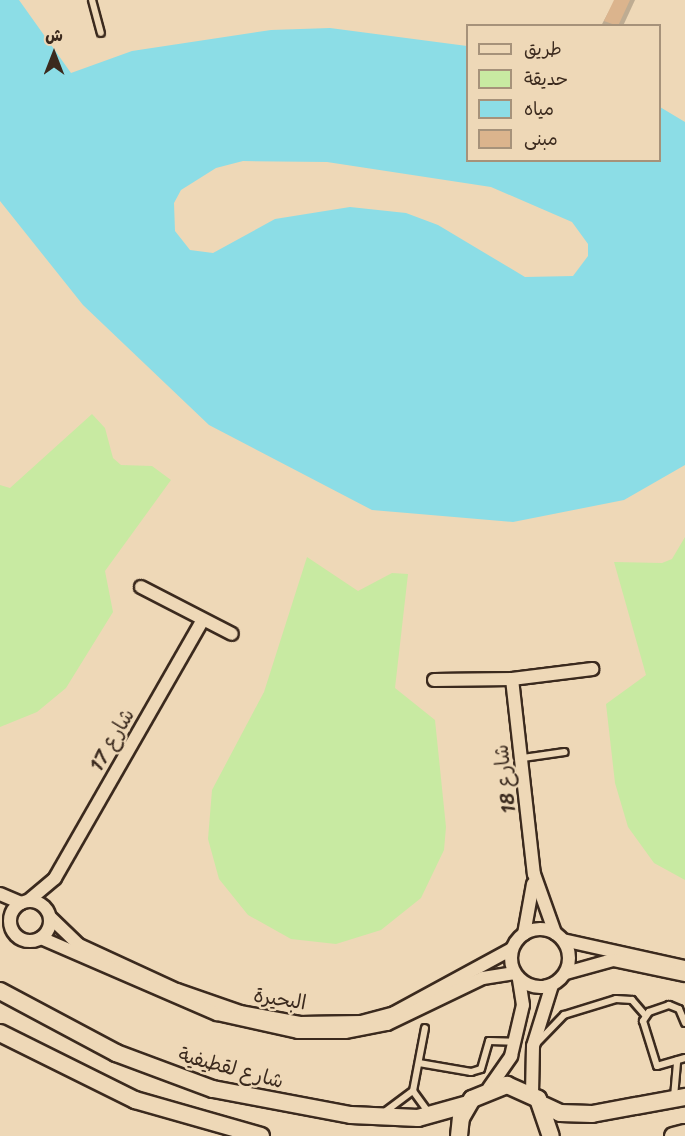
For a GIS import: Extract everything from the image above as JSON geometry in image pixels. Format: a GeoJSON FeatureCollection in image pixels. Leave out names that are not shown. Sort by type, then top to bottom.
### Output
{"type":"FeatureCollection","features":[{"type":"Feature","properties":{"kind":"street"},"geometry":{"type":"LineString","coordinates":[[141,586],[232,634]]}},
{"type":"Feature","properties":{"kind":"street","name":"شارع 17"},"geometry":{"type":"LineString","coordinates":[[40,938],[49,915],[55,878],[203,620]]}},
{"type":"Feature","properties":{"kind":"street"},"geometry":{"type":"LineString","coordinates":[[434,680],[513,679],[592,669]]}},
{"type":"Feature","properties":{"kind":"street","name":"شارع 18"},"geometry":{"type":"LineString","coordinates":[[513,679],[534,874],[524,934]]}},
{"type":"Feature","properties":{"kind":"street","name":"شارع 18"},"geometry":{"type":"LineString","coordinates":[[534,874],[559,936]]}},
{"type":"Feature","properties":{"kind":"street","name":"شارع 17"},"geometry":{"type":"LineString","coordinates":[[9,923],[24,902],[55,878]]}},
{"type":"Feature","properties":{"kind":"street"},"geometry":{"type":"LineString","coordinates":[[0,894],[24,902]]}},
{"type":"Feature","properties":{"kind":"street","name":"البحيرة"},"geometry":{"type":"LineString","coordinates":[[24,902],[49,915],[79,945],[146,981]]}},
{"type":"Feature","properties":{"kind":"street"},"geometry":{"type":"LineString","coordinates":[[0,906],[9,923]]}},
{"type":"Feature","properties":{"kind":"street","name":"البحيرة"},"geometry":{"type":"LineString","coordinates":[[9,923],[21,939],[40,938],[146,981],[288,1026],[361,1022],[427,1002],[483,978],[517,976]]}},
{"type":"Feature","properties":{"kind":"street"},"geometry":{"type":"LineString","coordinates":[[489,1088],[508,1064],[514,1042],[522,1005],[512,949],[524,934],[536,929],[685,967]]}},
{"type":"Feature","properties":{"kind":"street"},"geometry":{"type":"LineString","coordinates":[[559,936],[569,956],[566,973]]}},
{"type":"Feature","properties":{"kind":"street","name":"البحيرة"},"geometry":{"type":"LineString","coordinates":[[427,1002],[512,949]]}},
{"type":"Feature","properties":{"kind":"street"},"geometry":{"type":"LineString","coordinates":[[551,1136],[538,1100],[533,1046],[541,1010],[552,985],[566,973],[613,960],[685,975]]}},
{"type":"Feature","properties":{"kind":"street"},"geometry":{"type":"LineString","coordinates":[[517,976],[535,987],[552,985]]}},
{"type":"Feature","properties":{"kind":"street","name":"شارع لقطيفية"},"geometry":{"type":"LineString","coordinates":[[0,991],[116,1053],[213,1089],[306,1108],[378,1116],[433,1116],[468,1104],[489,1088]]}},
{"type":"Feature","properties":{"kind":"street"},"geometry":{"type":"LineString","coordinates":[[522,1005],[541,1010]]}},
{"type":"Feature","properties":{"kind":"street"},"geometry":{"type":"LineString","coordinates":[[0,1033],[135,1100],[261,1136]]}},
{"type":"Feature","properties":{"kind":"street"},"geometry":{"type":"LineString","coordinates":[[514,1042],[533,1046]]}},
{"type":"Feature","properties":{"kind":"street"},"geometry":{"type":"LineString","coordinates":[[489,1088],[516,1087],[561,1113],[592,1114],[679,1099]]}},
{"type":"Feature","properties":{"kind":"street"},"geometry":{"type":"LineString","coordinates":[[459,1136],[468,1104]]}},
{"type":"Feature","properties":{"kind":"street"},"geometry":{"type":"LineString","coordinates":[[672,1136],[685,1133]]}},
{"type":"Feature","properties":{"kind":"lane"},"geometry":{"type":"LineString","coordinates":[[92,0],[101,33]]}},
{"type":"Feature","properties":{"kind":"lane"},"geometry":{"type":"LineString","coordinates":[[522,758],[565,752]]}},
{"type":"Feature","properties":{"kind":"lane"},"geometry":{"type":"LineString","coordinates":[[533,1046],[564,1015],[616,999],[632,1000],[645,1016],[657,1066],[685,1058]]}},
{"type":"Feature","properties":{"kind":"lane"},"geometry":{"type":"LineString","coordinates":[[645,1016],[675,1007],[685,1023]]}},
{"type":"Feature","properties":{"kind":"lane"},"geometry":{"type":"LineString","coordinates":[[378,1116],[413,1091],[425,1028]]}},
{"type":"Feature","properties":{"kind":"lane"},"geometry":{"type":"LineString","coordinates":[[419,1063],[471,1072],[481,1069],[489,1041],[514,1042]]}},
{"type":"Feature","properties":{"kind":"lane"},"geometry":{"type":"LineString","coordinates":[[677,1060],[679,1099]]}},
{"type":"Feature","properties":{"kind":"lane"},"geometry":{"type":"LineString","coordinates":[[679,1069],[685,1076]]}},
{"type":"Feature","properties":{"kind":"lane"},"geometry":{"type":"LineString","coordinates":[[413,1091],[433,1116]]}},
{"type":"Feature","properties":{"kind":"green space"},"geometry":{"type":"Polygon","coordinates":[[[92,414],[105,428],[113,458],[121,465],[152,466],[171,480],[105,571],[113,612],[66,688],[37,712],[0,727],[0,485],[10,488],[92,414]]]}},
{"type":"Feature","properties":{"kind":"green space"},"geometry":{"type":"Polygon","coordinates":[[[685,537],[685,880],[654,863],[628,827],[615,783],[606,704],[646,675],[614,562],[662,563],[672,559],[685,537]]]}},
{"type":"Feature","properties":{"kind":"green space"},"geometry":{"type":"Polygon","coordinates":[[[307,557],[358,591],[392,573],[408,574],[395,688],[435,720],[446,827],[444,850],[421,898],[381,930],[336,944],[291,939],[248,915],[219,879],[208,839],[212,790],[264,692],[307,557]]]}},
{"type":"Feature","properties":{"kind":"water"},"geometry":{"type":"Polygon","coordinates":[[[0,0],[19,0],[71,73],[132,51],[271,30],[330,28],[466,46],[466,162],[661,162],[661,108],[685,122],[685,465],[624,500],[513,522],[372,510],[209,425],[83,305],[0,201],[0,0]],[[243,161],[216,168],[181,190],[174,203],[175,231],[190,250],[213,253],[275,219],[350,207],[406,213],[438,225],[525,277],[573,276],[588,256],[588,244],[572,222],[491,187],[327,162],[243,161]]]}},
{"type":"Feature","properties":{"kind":"building"},"geometry":{"type":"Polygon","coordinates":[[[614,0],[630,0],[619,24],[604,21],[614,0]]]}}]}
